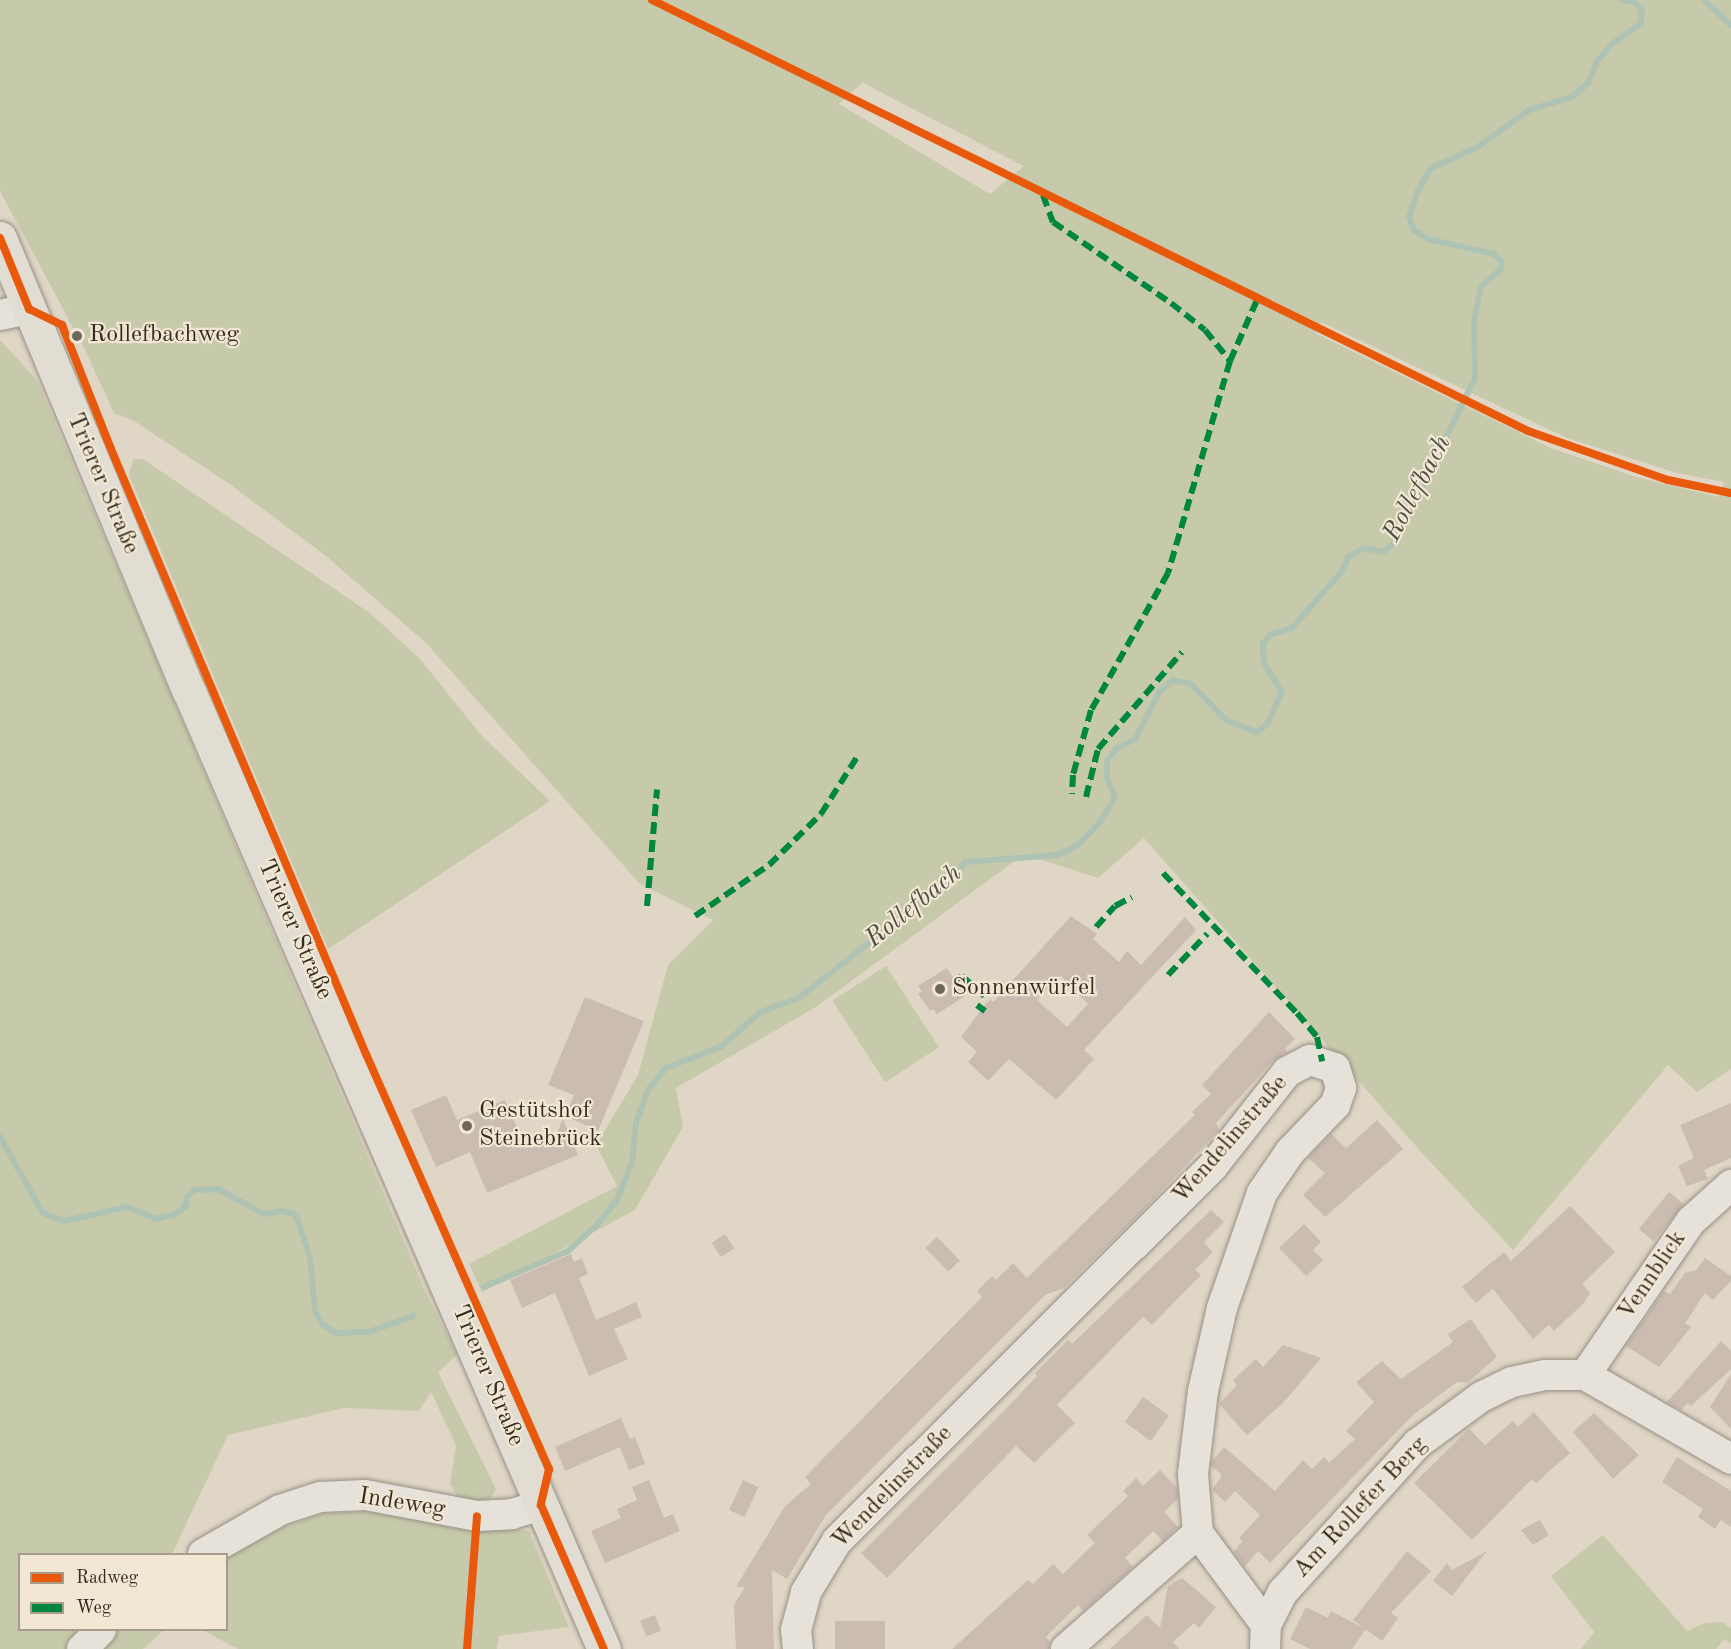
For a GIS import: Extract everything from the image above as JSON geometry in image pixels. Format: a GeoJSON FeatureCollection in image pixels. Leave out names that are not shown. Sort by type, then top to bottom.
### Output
{"type":"FeatureCollection","features":[{"type":"Feature","properties":{"kind":"main road","name":"Trierer Straße"},"geometry":{"type":"LineString","coordinates":[[0,238],[15,312],[604,1649]]}},
{"type":"Feature","properties":{"kind":"street","name":"Wendelinstraße"},"geometry":{"type":"LineString","coordinates":[[798,1649],[796,1630],[806,1592],[837,1541],[1213,1166],[1287,1072],[1310,1060],[1322,1061],[1335,1068],[1341,1088],[1335,1105],[1290,1152],[1262,1193],[1222,1308],[1203,1391],[1193,1474],[1198,1533]]}},
{"type":"Feature","properties":{"kind":"street","name":"Vennblick"},"geometry":{"type":"LineString","coordinates":[[1585,1375],[1690,1221],[1731,1185]]}},
{"type":"Feature","properties":{"kind":"street","name":"Am Rollefer Berg"},"geometry":{"type":"LineString","coordinates":[[1265,1637],[1283,1592],[1417,1444],[1481,1397],[1512,1382],[1546,1375],[1585,1375],[1731,1459]]}},
{"type":"Feature","properties":{"kind":"street","name":"Indeweg"},"geometry":{"type":"LineString","coordinates":[[205,1553],[280,1510],[320,1497],[365,1495],[477,1516],[512,1514],[541,1505]]}},
{"type":"Feature","properties":{"kind":"street"},"geometry":{"type":"LineString","coordinates":[[1066,1649],[1198,1533],[1265,1637]]}},
{"type":"Feature","properties":{"kind":"street"},"geometry":{"type":"LineString","coordinates":[[82,1649],[99,1631]]}},
{"type":"Feature","properties":{"kind":"green space"},"geometry":{"type":"Polygon","coordinates":[[[0,0],[1731,0],[1731,1069],[1697,1092],[1668,1065],[1513,1250],[1422,1153],[1144,838],[1098,878],[1024,854],[816,1007],[676,1088],[683,1127],[635,1210],[482,1292],[469,1264],[617,1186],[596,1145],[638,1075],[668,965],[713,920],[640,884],[426,643],[326,556],[228,483],[134,421],[114,413],[85,350],[0,191],[0,0]],[[863,82],[839,104],[990,194],[1024,166],[882,93],[863,82]],[[1321,322],[1315,333],[1551,448],[1636,477],[1719,497],[1724,482],[1677,473],[1567,438],[1321,322]]]}},
{"type":"Feature","properties":{"kind":"green space"},"geometry":{"type":"Polygon","coordinates":[[[0,340],[37,380],[425,1291],[457,1355],[438,1372],[496,1489],[484,1509],[464,1507],[450,1484],[456,1445],[431,1392],[419,1411],[344,1408],[228,1435],[172,1553],[18,1553],[18,1631],[88,1631],[73,1649],[0,1649],[0,340]]]}},
{"type":"Feature","properties":{"kind":"green space"},"geometry":{"type":"Polygon","coordinates":[[[133,459],[143,459],[370,613],[420,659],[482,736],[550,801],[328,949],[129,475],[133,459]]]}},
{"type":"Feature","properties":{"kind":"green space"},"geometry":{"type":"Polygon","coordinates":[[[886,966],[939,1047],[885,1082],[832,1001],[886,966]]]}},
{"type":"Feature","properties":{"kind":"green space"},"geometry":{"type":"Polygon","coordinates":[[[380,1510],[529,1531],[569,1627],[499,1636],[497,1649],[238,1649],[204,1631],[228,1631],[228,1555],[285,1526],[323,1514],[380,1510]]]}},
{"type":"Feature","properties":{"kind":"green space"},"geometry":{"type":"Polygon","coordinates":[[[1603,1535],[1687,1631],[1704,1623],[1722,1622],[1731,1628],[1731,1643],[1724,1639],[1716,1649],[1581,1649],[1594,1632],[1551,1576],[1603,1535]]]}},
{"type":"Feature","properties":{"kind":"green space"},"geometry":{"type":"Polygon","coordinates":[[[107,1631],[163,1631],[143,1649],[87,1649],[107,1631]]]}},
{"type":"Feature","properties":{"kind":"building"},"geometry":{"type":"Polygon","coordinates":[[[1071,916],[1097,934],[1093,939],[1119,962],[1127,951],[1141,965],[1185,917],[1196,930],[1084,1050],[1094,1059],[1056,1100],[1009,1059],[988,1081],[968,1062],[977,1052],[961,1037],[990,999],[993,1002],[1071,916]],[[1060,975],[1037,1000],[1067,1027],[1088,1004],[1060,975]]]}},
{"type":"Feature","properties":{"kind":"building","name":"Sonnenwürfel"},"geometry":{"type":"Polygon","coordinates":[[[947,968],[965,996],[937,1014],[933,1009],[930,1011],[918,994],[922,991],[918,986],[947,968]]]}},
{"type":"Feature","properties":{"kind":"building"},"geometry":{"type":"Polygon","coordinates":[[[585,997],[644,1021],[598,1131],[565,1116],[574,1095],[548,1085],[585,997]]]}},
{"type":"Feature","properties":{"kind":"building"},"geometry":{"type":"Polygon","coordinates":[[[1269,1012],[1295,1039],[1285,1049],[1288,1052],[1273,1061],[1216,1123],[1219,1130],[1137,1217],[1064,1288],[1045,1295],[826,1515],[787,1579],[772,1570],[774,1649],[736,1649],[734,1605],[745,1587],[736,1587],[785,1506],[811,1484],[805,1477],[982,1297],[977,1291],[992,1276],[996,1280],[1013,1263],[1027,1278],[1195,1115],[1192,1112],[1211,1094],[1202,1085],[1269,1012]]]}},
{"type":"Feature","properties":{"kind":"building"},"geometry":{"type":"Polygon","coordinates":[[[446,1095],[457,1120],[505,1100],[526,1148],[556,1135],[563,1119],[578,1155],[487,1193],[470,1152],[436,1167],[411,1110],[446,1095]]]}},
{"type":"Feature","properties":{"kind":"building"},"geometry":{"type":"Polygon","coordinates":[[[1731,1103],[1731,1158],[1704,1170],[1708,1179],[1687,1186],[1678,1166],[1694,1158],[1680,1125],[1731,1103]]]}},
{"type":"Feature","properties":{"kind":"building"},"geometry":{"type":"Polygon","coordinates":[[[1377,1120],[1403,1149],[1325,1217],[1303,1195],[1325,1173],[1308,1158],[1331,1134],[1346,1148],[1377,1120]]]}},
{"type":"Feature","properties":{"kind":"building"},"geometry":{"type":"Polygon","coordinates":[[[1669,1192],[1684,1204],[1654,1241],[1639,1229],[1669,1192]]]}},
{"type":"Feature","properties":{"kind":"building"},"geometry":{"type":"Polygon","coordinates":[[[1570,1206],[1615,1252],[1582,1284],[1590,1293],[1583,1304],[1554,1331],[1549,1325],[1533,1339],[1493,1289],[1476,1303],[1462,1287],[1504,1252],[1511,1261],[1570,1206]]]}},
{"type":"Feature","properties":{"kind":"building"},"geometry":{"type":"Polygon","coordinates":[[[1211,1210],[1224,1222],[1204,1242],[1213,1252],[1195,1270],[1201,1275],[1152,1325],[1143,1317],[1057,1405],[1075,1423],[1034,1463],[1016,1446],[887,1578],[861,1553],[995,1420],[1037,1376],[1035,1373],[1068,1340],[1072,1344],[1211,1210]]]}},
{"type":"Feature","properties":{"kind":"building"},"geometry":{"type":"Polygon","coordinates":[[[1304,1224],[1321,1242],[1313,1250],[1323,1260],[1306,1276],[1279,1248],[1304,1224]]]}},
{"type":"Feature","properties":{"kind":"building"},"geometry":{"type":"Polygon","coordinates":[[[725,1234],[734,1248],[721,1257],[712,1243],[725,1234]]]}},
{"type":"Feature","properties":{"kind":"building"},"geometry":{"type":"Polygon","coordinates":[[[937,1237],[960,1261],[948,1272],[925,1248],[937,1237]]]}},
{"type":"Feature","properties":{"kind":"building"},"geometry":{"type":"Polygon","coordinates":[[[571,1254],[574,1262],[582,1258],[588,1274],[579,1278],[596,1320],[636,1302],[642,1317],[614,1329],[628,1359],[589,1376],[555,1293],[522,1308],[510,1280],[571,1254]]]}},
{"type":"Feature","properties":{"kind":"building"},"geometry":{"type":"Polygon","coordinates":[[[1705,1258],[1731,1276],[1731,1281],[1713,1300],[1705,1293],[1685,1323],[1691,1327],[1659,1367],[1626,1346],[1664,1291],[1670,1294],[1685,1273],[1696,1270],[1705,1258]]]}},
{"type":"Feature","properties":{"kind":"building"},"geometry":{"type":"Polygon","coordinates":[[[1471,1319],[1497,1357],[1467,1383],[1457,1382],[1413,1415],[1270,1563],[1258,1551],[1245,1566],[1234,1552],[1242,1541],[1239,1538],[1260,1515],[1235,1491],[1225,1502],[1212,1490],[1222,1475],[1211,1466],[1212,1461],[1224,1447],[1275,1491],[1303,1460],[1312,1469],[1324,1457],[1329,1463],[1355,1439],[1346,1431],[1374,1402],[1356,1382],[1382,1361],[1401,1379],[1453,1342],[1448,1334],[1471,1319]]]}},
{"type":"Feature","properties":{"kind":"building"},"geometry":{"type":"Polygon","coordinates":[[[1721,1341],[1731,1351],[1731,1369],[1691,1406],[1688,1403],[1681,1410],[1667,1402],[1721,1341]]]}},
{"type":"Feature","properties":{"kind":"building"},"geometry":{"type":"Polygon","coordinates":[[[1283,1345],[1321,1358],[1283,1403],[1247,1435],[1219,1404],[1237,1385],[1233,1380],[1256,1359],[1263,1367],[1283,1345]]]}},
{"type":"Feature","properties":{"kind":"building"},"geometry":{"type":"Polygon","coordinates":[[[1731,1374],[1731,1429],[1710,1407],[1731,1374]]]}},
{"type":"Feature","properties":{"kind":"building"},"geometry":{"type":"Polygon","coordinates":[[[1143,1397],[1169,1416],[1151,1441],[1125,1422],[1143,1397]]]}},
{"type":"Feature","properties":{"kind":"building"},"geometry":{"type":"Polygon","coordinates":[[[1534,1412],[1570,1453],[1536,1483],[1532,1479],[1472,1540],[1414,1483],[1469,1429],[1485,1445],[1513,1421],[1518,1427],[1534,1412]]]}},
{"type":"Feature","properties":{"kind":"building"},"geometry":{"type":"Polygon","coordinates":[[[1594,1413],[1639,1455],[1613,1479],[1573,1432],[1594,1413]]]}},
{"type":"Feature","properties":{"kind":"building"},"geometry":{"type":"Polygon","coordinates":[[[621,1418],[630,1439],[635,1437],[645,1464],[629,1470],[620,1447],[565,1471],[555,1447],[621,1418]]]}},
{"type":"Feature","properties":{"kind":"building"},"geometry":{"type":"Polygon","coordinates":[[[1677,1457],[1731,1491],[1731,1527],[1721,1520],[1715,1529],[1698,1517],[1703,1509],[1662,1482],[1677,1457]]]}},
{"type":"Feature","properties":{"kind":"building"},"geometry":{"type":"Polygon","coordinates":[[[1160,1470],[1177,1488],[1178,1499],[1164,1512],[1178,1527],[1163,1541],[1153,1531],[1125,1558],[1133,1567],[1083,1611],[1078,1605],[1046,1637],[1050,1642],[1049,1649],[952,1649],[1028,1580],[1033,1584],[1053,1564],[1063,1574],[1095,1543],[1087,1535],[1128,1496],[1123,1491],[1136,1478],[1143,1486],[1160,1470]]]}},
{"type":"Feature","properties":{"kind":"building"},"geometry":{"type":"Polygon","coordinates":[[[649,1480],[664,1518],[673,1514],[680,1531],[605,1563],[591,1531],[621,1518],[617,1509],[637,1500],[632,1487],[649,1480]]]}},
{"type":"Feature","properties":{"kind":"building"},"geometry":{"type":"Polygon","coordinates":[[[743,1480],[758,1487],[744,1517],[729,1510],[743,1480]]]}},
{"type":"Feature","properties":{"kind":"building"},"geometry":{"type":"Polygon","coordinates":[[[1540,1520],[1549,1535],[1533,1545],[1521,1530],[1540,1520]]]}},
{"type":"Feature","properties":{"kind":"building"},"geometry":{"type":"Polygon","coordinates":[[[1407,1551],[1431,1571],[1391,1613],[1398,1618],[1382,1641],[1353,1620],[1407,1551]]]}},
{"type":"Feature","properties":{"kind":"building"},"geometry":{"type":"Polygon","coordinates":[[[1487,1551],[1452,1596],[1433,1581],[1447,1563],[1452,1570],[1487,1551]]]}},
{"type":"Feature","properties":{"kind":"building"},"geometry":{"type":"Polygon","coordinates":[[[1182,1578],[1216,1607],[1199,1628],[1194,1623],[1173,1642],[1179,1649],[1110,1649],[1147,1615],[1160,1628],[1168,1586],[1182,1578]]]}},
{"type":"Feature","properties":{"kind":"building"},"geometry":{"type":"Polygon","coordinates":[[[1306,1607],[1328,1618],[1331,1611],[1366,1629],[1352,1649],[1310,1649],[1290,1639],[1306,1607]]]}},
{"type":"Feature","properties":{"kind":"building"},"geometry":{"type":"Polygon","coordinates":[[[655,1615],[661,1631],[646,1637],[640,1621],[655,1615]]]}},
{"type":"Feature","properties":{"kind":"building"},"geometry":{"type":"Polygon","coordinates":[[[835,1621],[885,1621],[885,1649],[835,1649],[835,1621]]]}},
{"type":"Feature","properties":{"kind":"waterway","name":"Rollefbach"},"geometry":{"type":"LineString","coordinates":[[484,1287],[568,1251],[596,1226],[617,1200],[632,1163],[636,1123],[648,1090],[666,1068],[722,1046],[759,1013],[800,997],[943,885],[966,862],[1058,855],[1078,845],[1100,822],[1115,797],[1107,778],[1107,761],[1116,749],[1135,739],[1160,691],[1173,680],[1191,684],[1227,721],[1257,732],[1267,724],[1282,692],[1264,663],[1263,644],[1270,635],[1292,628],[1343,570],[1348,557],[1364,548],[1384,552],[1395,542],[1475,378],[1474,322],[1481,286],[1501,269],[1501,261],[1494,254],[1428,239],[1414,230],[1409,218],[1418,191],[1431,168],[1478,147],[1529,110],[1572,97],[1588,83],[1596,63],[1611,45],[1641,23],[1642,10],[1634,2],[1622,0]]}},
{"type":"Feature","properties":{"kind":"waterway","name":"Rollefbach"},"geometry":{"type":"LineString","coordinates":[[1704,0],[1731,25]]}},
{"type":"Feature","properties":{"kind":"waterway"},"geometry":{"type":"LineString","coordinates":[[0,1137],[43,1213],[64,1221],[127,1207],[156,1219],[175,1214],[186,1206],[187,1197],[194,1190],[218,1189],[264,1214],[282,1211],[296,1215],[310,1257],[315,1310],[322,1324],[336,1333],[369,1332],[413,1316]]}},
{"type":"Feature","properties":{"kind":"marked path"},"geometry":{"type":"LineString","coordinates":[[1043,195],[1053,222],[1171,303],[1205,330],[1230,361],[1168,573],[1091,710],[1073,775],[1072,794]]}},
{"type":"Feature","properties":{"kind":"marked path"},"geometry":{"type":"LineString","coordinates":[[1230,361],[1257,300]]}},
{"type":"Feature","properties":{"kind":"marked path"},"geometry":{"type":"LineString","coordinates":[[1086,797],[1098,749],[1182,652]]}},
{"type":"Feature","properties":{"kind":"marked path"},"geometry":{"type":"LineString","coordinates":[[695,916],[769,865],[821,814],[857,757]]}},
{"type":"Feature","properties":{"kind":"marked path"},"geometry":{"type":"LineString","coordinates":[[647,906],[657,789]]}},
{"type":"Feature","properties":{"kind":"marked path"},"geometry":{"type":"LineString","coordinates":[[1163,873],[1297,1013],[1317,1037],[1322,1061]]}},
{"type":"Feature","properties":{"kind":"marked path"},"geometry":{"type":"LineString","coordinates":[[1096,927],[1115,906],[1132,897]]}},
{"type":"Feature","properties":{"kind":"marked path"},"geometry":{"type":"LineString","coordinates":[[1168,975],[1207,934]]}},
{"type":"Feature","properties":{"kind":"marked path"},"geometry":{"type":"LineString","coordinates":[[957,980],[962,976],[985,997]]}},
{"type":"Feature","properties":{"kind":"marked path"},"geometry":{"type":"LineString","coordinates":[[977,1005],[985,1011]]}},
{"type":"Feature","properties":{"kind":"cycle path"},"geometry":{"type":"LineString","coordinates":[[652,0],[1528,431],[1668,480],[1731,493]]}},
{"type":"Feature","properties":{"kind":"cycle path"},"geometry":{"type":"LineString","coordinates":[[0,238],[29,309],[62,325],[111,449],[366,1054],[549,1469],[541,1505],[604,1649]]}},
{"type":"Feature","properties":{"kind":"cycle path"},"geometry":{"type":"LineString","coordinates":[[467,1649],[477,1516]]}},
{"type":"Feature","properties":{"kind":"place","name":"Rollefbachweg"},"geometry":{"type":"Point","coordinates":[77,336]}},
{"type":"Feature","properties":{"kind":"place","name":"Sonnenwürfel"},"geometry":{"type":"Point","coordinates":[940,989]}},
{"type":"Feature","properties":{"kind":"place","name":"Gestütshof Steinebrück"},"geometry":{"type":"Point","coordinates":[467,1126]}}]}
